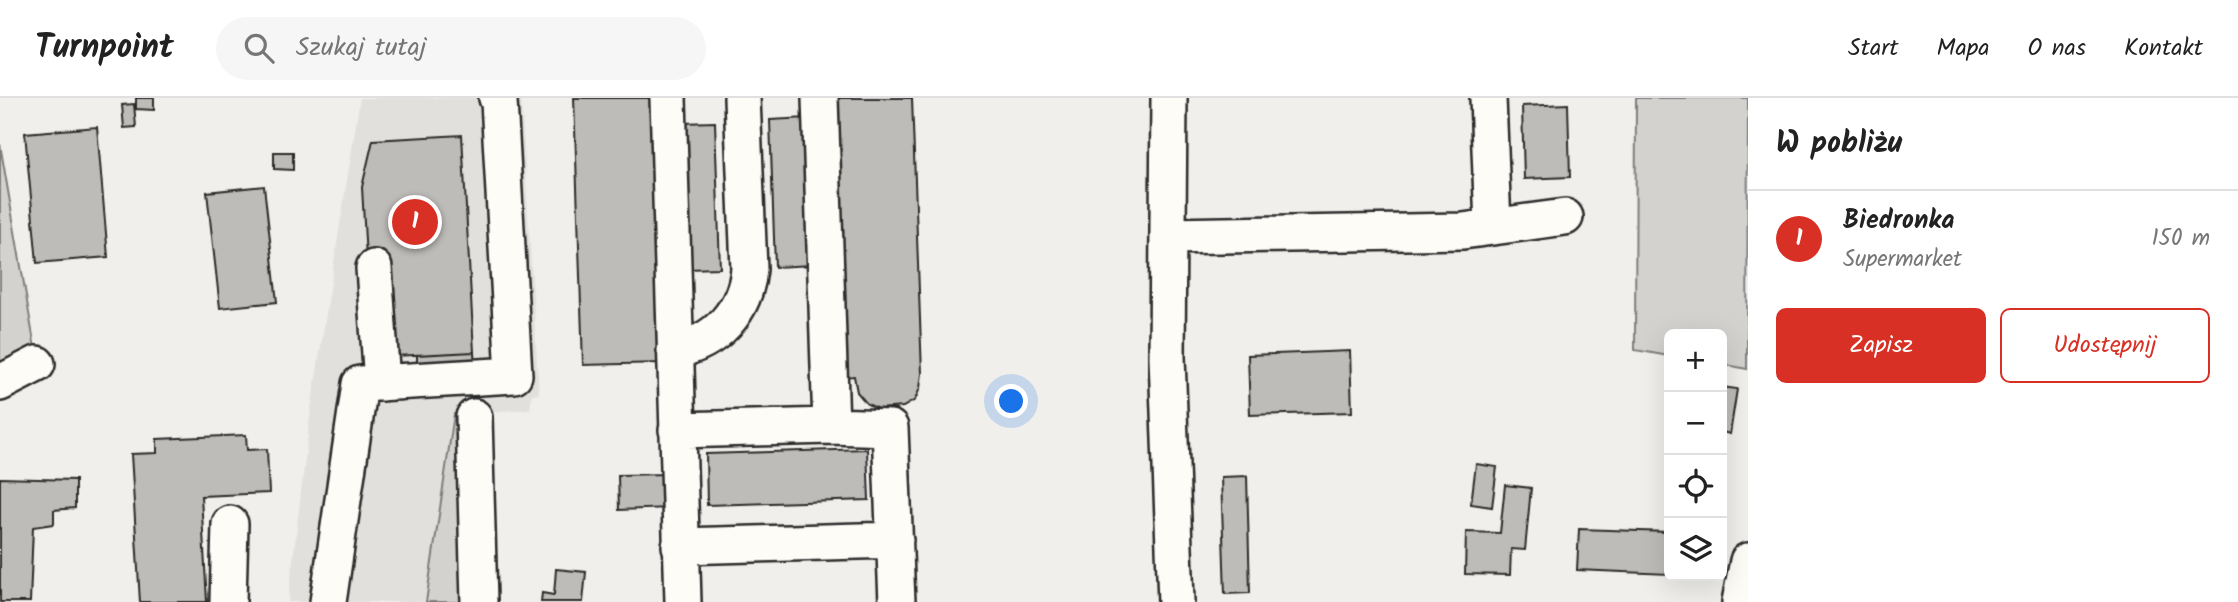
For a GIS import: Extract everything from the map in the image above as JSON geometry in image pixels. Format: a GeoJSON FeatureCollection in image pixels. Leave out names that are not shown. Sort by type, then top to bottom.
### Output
{"type":"FeatureCollection","features":[{"type":"Feature","properties":{"kind":"street"},"geometry":{"type":"LineString","coordinates":[[328,602],[360,384],[514,375],[497,98]]}},
{"type":"Feature","properties":{"kind":"street"},"geometry":{"type":"LineString","coordinates":[[668,98],[683,602]]}},
{"type":"Feature","properties":{"kind":"street"},"geometry":{"type":"LineString","coordinates":[[675,350],[708,338],[727,324],[746,287],[749,269],[742,98]]}},
{"type":"Feature","properties":{"kind":"street"},"geometry":{"type":"LineString","coordinates":[[820,98],[831,426]]}},
{"type":"Feature","properties":{"kind":"street"},"geometry":{"type":"LineString","coordinates":[[1177,602],[1167,357],[1169,98],[1183,98]]}},
{"type":"Feature","properties":{"kind":"street"},"geometry":{"type":"LineString","coordinates":[[1488,98],[1493,226]]}},
{"type":"Feature","properties":{"kind":"street"},"geometry":{"type":"LineString","coordinates":[[1168,236],[1463,231],[1565,217]]}},
{"type":"Feature","properties":{"kind":"street"},"geometry":{"type":"LineString","coordinates":[[374,268],[382,383]]}},
{"type":"Feature","properties":{"kind":"street"},"geometry":{"type":"LineString","coordinates":[[0,383],[37,364]]}},
{"type":"Feature","properties":{"kind":"street"},"geometry":{"type":"LineString","coordinates":[[474,417],[479,602]]}},
{"type":"Feature","properties":{"kind":"street"},"geometry":{"type":"LineString","coordinates":[[677,430],[831,426],[890,428],[897,602]]}},
{"type":"Feature","properties":{"kind":"street"},"geometry":{"type":"LineString","coordinates":[[230,524],[243,597]]}},
{"type":"Feature","properties":{"kind":"street"},"geometry":{"type":"LineString","coordinates":[[680,546],[895,540]]}},
{"type":"Feature","properties":{"kind":"street"},"geometry":{"type":"LineString","coordinates":[[1740,602],[1748,561]]}},
{"type":"Feature","properties":{"kind":"shaded area"},"geometry":{"type":"Polygon","coordinates":[[[360,98],[521,98],[539,394],[532,394],[530,409],[454,414],[426,602],[288,602],[311,409],[360,98]]]}},
{"type":"Feature","properties":{"kind":"shaded area"},"geometry":{"type":"Polygon","coordinates":[[[1636,98],[1748,98],[1747,369],[1727,365],[1727,329],[1664,329],[1664,355],[1635,350],[1636,98]]]}},
{"type":"Feature","properties":{"kind":"shaded area"},"geometry":{"type":"Polygon","coordinates":[[[0,144],[36,354],[0,362],[0,144]]]}},
{"type":"Feature","properties":{"kind":"shaded area"},"geometry":{"type":"Polygon","coordinates":[[[454,414],[457,414],[465,602],[426,602],[454,414]]]}},
{"type":"Feature","properties":{"kind":"building"},"geometry":{"type":"Polygon","coordinates":[[[136,98],[154,98],[154,110],[136,109],[136,98]]]}},
{"type":"Feature","properties":{"kind":"building"},"geometry":{"type":"Polygon","coordinates":[[[574,98],[654,98],[663,363],[583,365],[574,98]]]}},
{"type":"Feature","properties":{"kind":"building"},"geometry":{"type":"Polygon","coordinates":[[[835,98],[912,98],[922,374],[915,400],[903,407],[879,409],[867,404],[857,392],[854,376],[845,377],[835,98]]]}},
{"type":"Feature","properties":{"kind":"building"},"geometry":{"type":"Polygon","coordinates":[[[134,104],[136,127],[124,128],[122,105],[134,104]]]}},
{"type":"Feature","properties":{"kind":"building"},"geometry":{"type":"Polygon","coordinates":[[[1568,104],[1570,177],[1524,179],[1522,106],[1568,104]]]}},
{"type":"Feature","properties":{"kind":"building"},"geometry":{"type":"Polygon","coordinates":[[[808,118],[813,265],[775,267],[770,120],[808,118]]]}},
{"type":"Feature","properties":{"kind":"building"},"geometry":{"type":"Polygon","coordinates":[[[715,122],[720,268],[686,269],[681,123],[715,122]]]}},
{"type":"Feature","properties":{"kind":"building"},"geometry":{"type":"Polygon","coordinates":[[[97,127],[108,257],[37,263],[25,133],[97,127]]]}},
{"type":"Feature","properties":{"kind":"building"},"geometry":{"type":"Polygon","coordinates":[[[462,135],[474,352],[394,356],[388,258],[366,259],[362,187],[373,140],[462,135]]]}},
{"type":"Feature","properties":{"kind":"building"},"geometry":{"type":"Polygon","coordinates":[[[274,152],[293,152],[293,170],[274,169],[274,152]]]}},
{"type":"Feature","properties":{"kind":"building"},"geometry":{"type":"Polygon","coordinates":[[[264,186],[277,302],[220,308],[207,192],[264,186]]]}},
{"type":"Feature","properties":{"kind":"building"},"geometry":{"type":"Polygon","coordinates":[[[1350,351],[1352,412],[1250,415],[1248,355],[1350,351]]]}},
{"type":"Feature","properties":{"kind":"building"},"geometry":{"type":"Polygon","coordinates":[[[474,352],[475,368],[417,370],[417,355],[474,352]]]}},
{"type":"Feature","properties":{"kind":"building"},"geometry":{"type":"Polygon","coordinates":[[[1727,388],[1737,389],[1730,434],[1727,433],[1727,388]]]}},
{"type":"Feature","properties":{"kind":"building"},"geometry":{"type":"Polygon","coordinates":[[[246,435],[247,450],[267,449],[269,493],[201,496],[207,602],[140,602],[131,454],[157,453],[157,439],[246,435]]]}},
{"type":"Feature","properties":{"kind":"building"},"geometry":{"type":"Polygon","coordinates":[[[867,449],[869,500],[707,505],[706,454],[867,449]]]}},
{"type":"Feature","properties":{"kind":"building"},"geometry":{"type":"Polygon","coordinates":[[[1476,464],[1497,467],[1492,507],[1471,504],[1476,464]]]}},
{"type":"Feature","properties":{"kind":"building"},"geometry":{"type":"Polygon","coordinates":[[[668,474],[669,508],[619,510],[618,475],[668,474]]]}},
{"type":"Feature","properties":{"kind":"building"},"geometry":{"type":"Polygon","coordinates":[[[1247,476],[1250,593],[1225,594],[1221,477],[1247,476]]]}},
{"type":"Feature","properties":{"kind":"building"},"geometry":{"type":"Polygon","coordinates":[[[0,478],[75,480],[75,508],[54,510],[54,524],[33,527],[30,602],[0,602],[0,478]]]}},
{"type":"Feature","properties":{"kind":"building"},"geometry":{"type":"Polygon","coordinates":[[[1505,485],[1531,488],[1525,550],[1511,549],[1510,575],[1465,574],[1466,532],[1500,533],[1505,485]]]}},
{"type":"Feature","properties":{"kind":"building"},"geometry":{"type":"Polygon","coordinates":[[[1579,529],[1664,532],[1664,574],[1577,570],[1579,529]]]}},
{"type":"Feature","properties":{"kind":"building"},"geometry":{"type":"Polygon","coordinates":[[[556,569],[586,572],[583,602],[541,602],[542,593],[554,595],[556,569]]]}},
{"type":"Feature","properties":{"kind":"place","name":"Biedronka"},"geometry":{"type":"Point","coordinates":[415,222]}}]}
